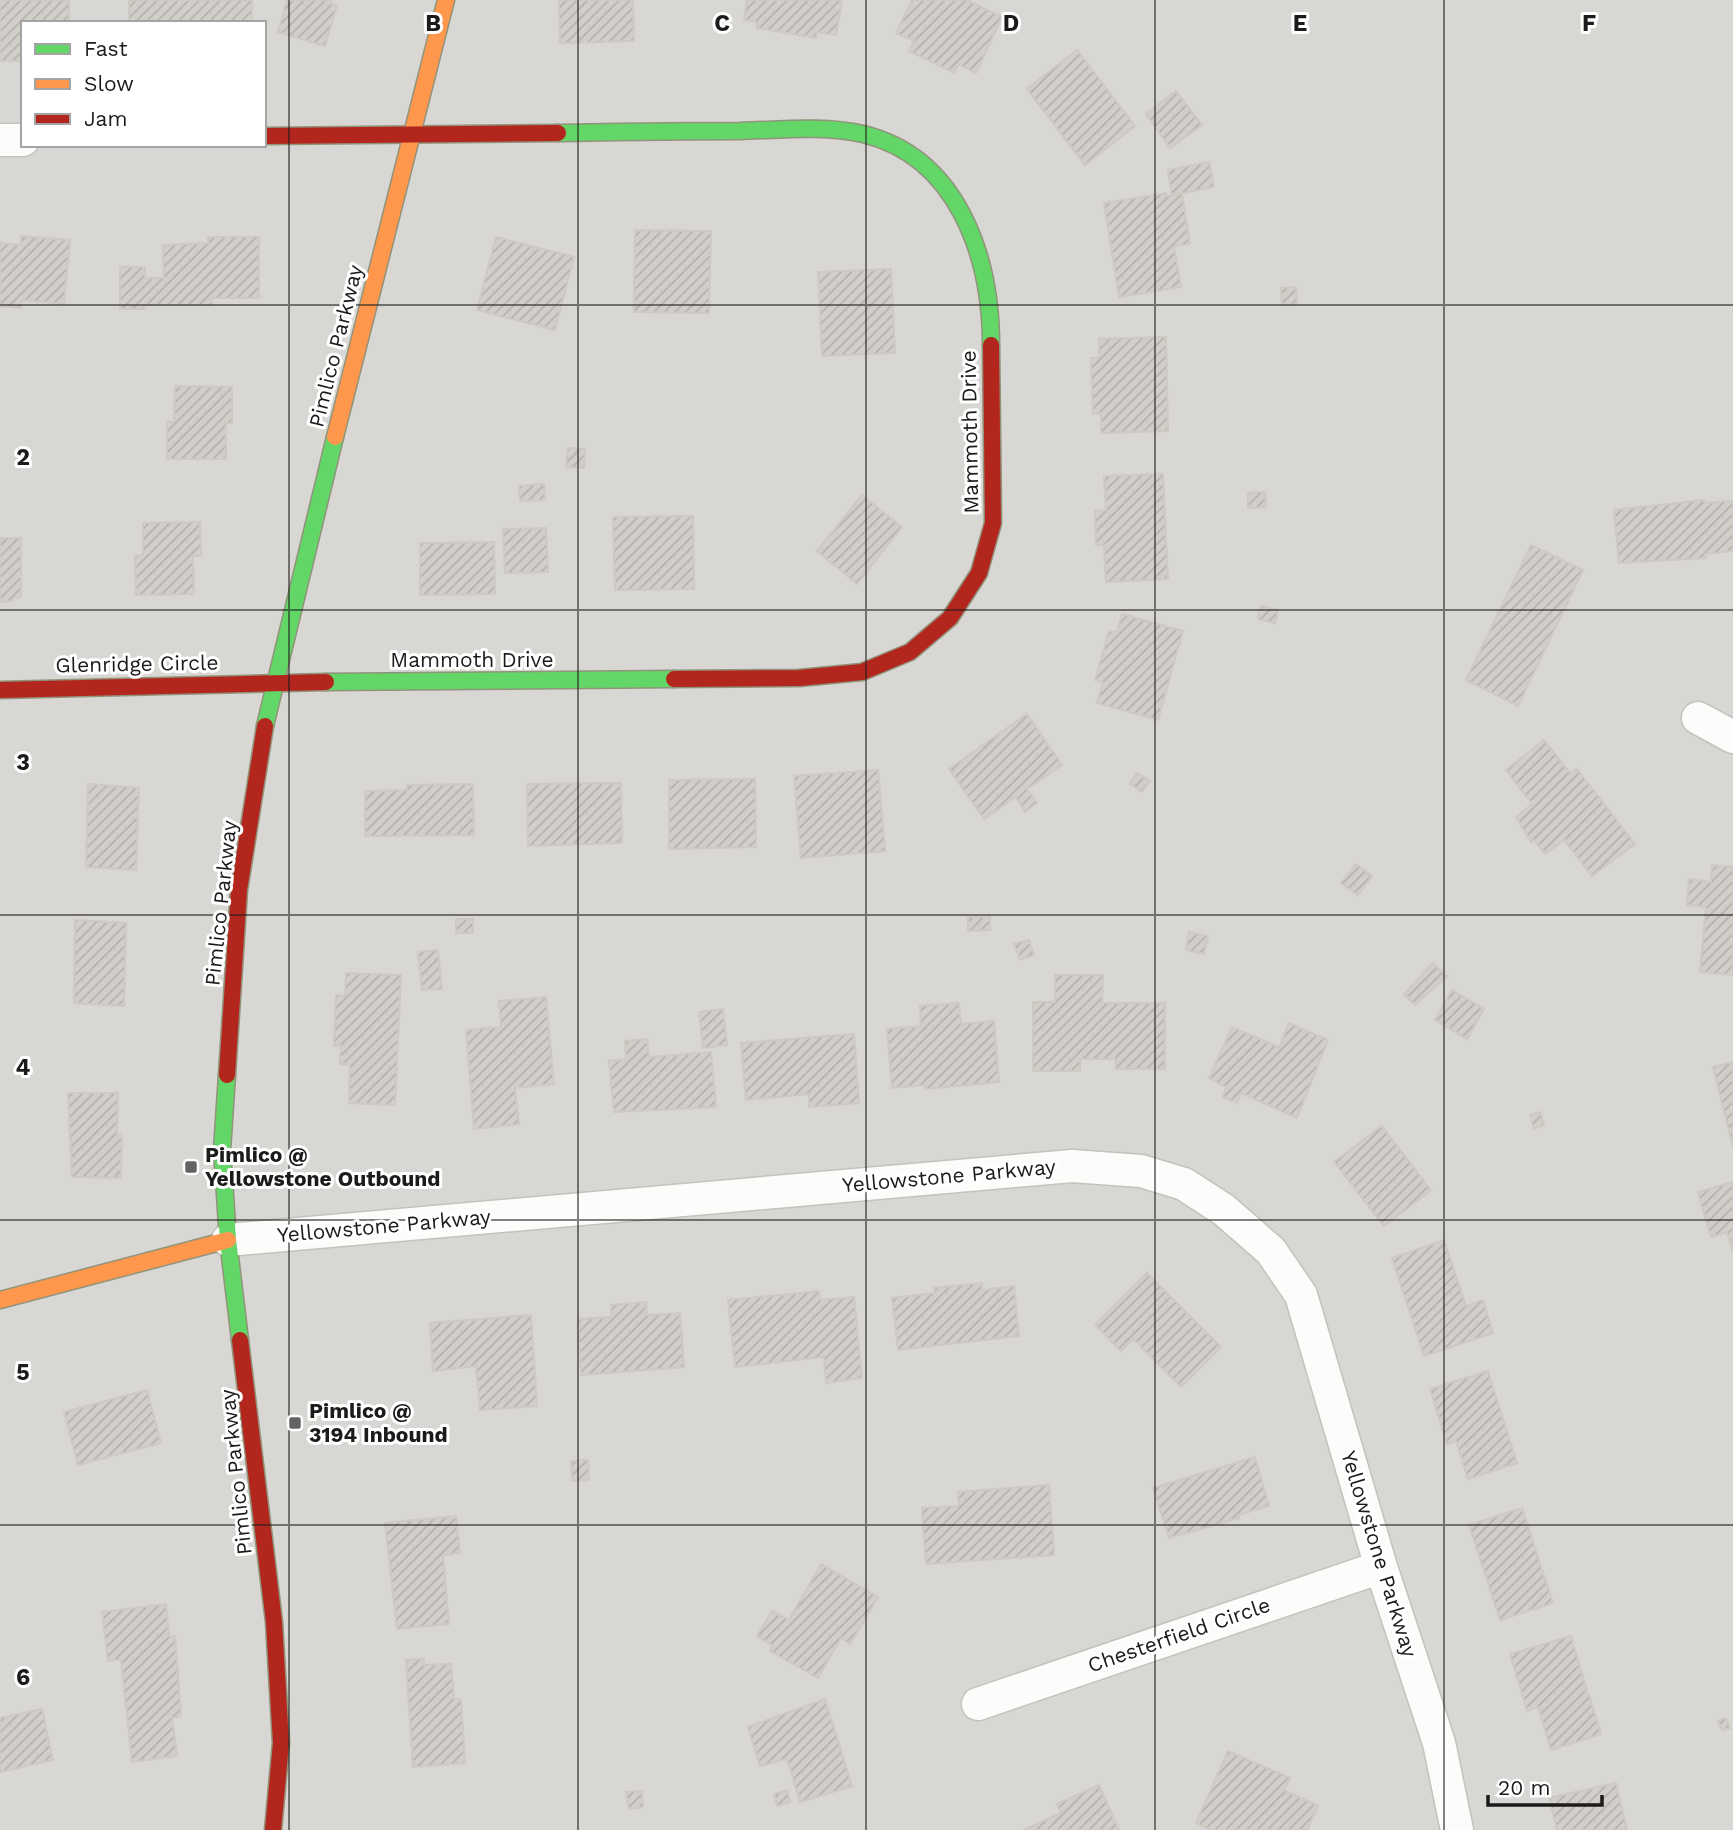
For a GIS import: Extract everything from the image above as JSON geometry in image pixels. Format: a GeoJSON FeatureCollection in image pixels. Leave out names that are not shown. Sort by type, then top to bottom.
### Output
{"type":"FeatureCollection","features":[{"type":"Feature","properties":{"kind":"street","name":"Pimlico Parkway"},"geometry":{"type":"LineString","coordinates":[[273,1830],[281,1744],[274,1622],[228,1240],[222,1150],[239,890],[264,730],[275,682],[446,0]]}},
{"type":"Feature","properties":{"kind":"street","name":"Mammoth Drive"},"geometry":{"type":"LineString","coordinates":[[266,136],[812,130],[863,135],[896,146],[931,170],[957,201],[978,244],[988,292],[993,523],[983,569],[959,608],[934,635],[902,658],[862,672],[799,678],[275,682]]}},
{"type":"Feature","properties":{"kind":"street"},"geometry":{"type":"LineString","coordinates":[[0,140],[21,140]]}},
{"type":"Feature","properties":{"kind":"street","name":"Glenridge Circle"},"geometry":{"type":"LineString","coordinates":[[0,690],[17,687],[275,682]]}},
{"type":"Feature","properties":{"kind":"street"},"geometry":{"type":"LineString","coordinates":[[1698,718],[1733,737]]}},
{"type":"Feature","properties":{"kind":"street","name":"Yellowstone Parkway"},"geometry":{"type":"LineString","coordinates":[[0,1300],[228,1240],[1072,1166],[1141,1171],[1184,1184],[1224,1210],[1271,1251],[1301,1295],[1381,1567],[1439,1743],[1457,1830]]}},
{"type":"Feature","properties":{"kind":"street","name":"Chesterfield Circle"},"geometry":{"type":"LineString","coordinates":[[978,1704],[1381,1567]]}},
{"type":"Feature","properties":{"kind":"shaded area"},"geometry":{"type":"Polygon","coordinates":[[[0,0],[1733,0],[1733,1830],[0,1830],[0,0]]]}},
{"type":"Feature","properties":{"kind":"building"},"geometry":{"type":"Polygon","coordinates":[[[0,0],[69,0],[69,21],[21,21],[21,61],[0,61],[0,0]]]}},
{"type":"Feature","properties":{"kind":"building"},"geometry":{"type":"Polygon","coordinates":[[[129,0],[252,0],[252,21],[129,21],[129,0]]]}},
{"type":"Feature","properties":{"kind":"building"},"geometry":{"type":"Polygon","coordinates":[[[287,0],[332,0],[331,4],[337,5],[325,46],[278,32],[287,0]]]}},
{"type":"Feature","properties":{"kind":"building"},"geometry":{"type":"Polygon","coordinates":[[[559,0],[633,0],[634,41],[560,43],[559,0]]]}},
{"type":"Feature","properties":{"kind":"building"},"geometry":{"type":"Polygon","coordinates":[[[747,0],[842,0],[836,35],[817,32],[816,38],[757,28],[757,22],[744,20],[747,0]]]}},
{"type":"Feature","properties":{"kind":"building"},"geometry":{"type":"Polygon","coordinates":[[[912,0],[967,0],[1002,17],[976,73],[958,64],[954,73],[909,51],[914,41],[896,33],[912,0]]]}},
{"type":"Feature","properties":{"kind":"building"},"geometry":{"type":"Polygon","coordinates":[[[1077,50],[1135,126],[1085,165],[1027,89],[1077,50]]]}},
{"type":"Feature","properties":{"kind":"building"},"geometry":{"type":"Polygon","coordinates":[[[1176,91],[1202,125],[1170,148],[1146,114],[1176,91]]]}},
{"type":"Feature","properties":{"kind":"building"},"geometry":{"type":"Polygon","coordinates":[[[1209,162],[1214,187],[1172,195],[1168,170],[1209,162]]]}},
{"type":"Feature","properties":{"kind":"building"},"geometry":{"type":"Polygon","coordinates":[[[1166,193],[1167,196],[1182,194],[1190,244],[1174,246],[1181,287],[1119,297],[1104,203],[1166,193]]]}},
{"type":"Feature","properties":{"kind":"building"},"geometry":{"type":"Polygon","coordinates":[[[635,230],[711,231],[709,313],[634,312],[635,230]]]}},
{"type":"Feature","properties":{"kind":"building"},"geometry":{"type":"Polygon","coordinates":[[[21,236],[70,240],[64,304],[22,300],[21,308],[0,306],[0,243],[21,245],[21,236]]]}},
{"type":"Feature","properties":{"kind":"building"},"geometry":{"type":"Polygon","coordinates":[[[208,237],[259,237],[259,298],[212,298],[212,305],[144,305],[144,309],[120,309],[120,267],[145,267],[145,278],[164,278],[163,245],[208,243],[208,237]]]}},
{"type":"Feature","properties":{"kind":"building"},"geometry":{"type":"Polygon","coordinates":[[[496,237],[574,257],[555,330],[477,310],[496,237]]]}},
{"type":"Feature","properties":{"kind":"building"},"geometry":{"type":"Polygon","coordinates":[[[891,269],[895,353],[822,356],[818,272],[891,269]]]}},
{"type":"Feature","properties":{"kind":"building"},"geometry":{"type":"Polygon","coordinates":[[[1296,287],[1297,304],[1282,305],[1281,288],[1296,287]]]}},
{"type":"Feature","properties":{"kind":"building"},"geometry":{"type":"Polygon","coordinates":[[[1166,337],[1168,431],[1101,433],[1101,413],[1093,414],[1091,358],[1099,358],[1099,339],[1166,337]]]}},
{"type":"Feature","properties":{"kind":"building"},"geometry":{"type":"Polygon","coordinates":[[[175,386],[232,387],[232,423],[226,423],[226,459],[167,459],[167,422],[174,422],[175,386]]]}},
{"type":"Feature","properties":{"kind":"building"},"geometry":{"type":"Polygon","coordinates":[[[568,448],[585,449],[584,468],[566,467],[568,448]]]}},
{"type":"Feature","properties":{"kind":"building"},"geometry":{"type":"Polygon","coordinates":[[[1163,474],[1168,579],[1106,582],[1104,545],[1096,545],[1095,511],[1106,510],[1104,476],[1163,474]]]}},
{"type":"Feature","properties":{"kind":"building"},"geometry":{"type":"Polygon","coordinates":[[[544,484],[545,500],[520,501],[519,486],[544,484]]]}},
{"type":"Feature","properties":{"kind":"building"},"geometry":{"type":"Polygon","coordinates":[[[1265,492],[1266,507],[1248,508],[1248,493],[1265,492]]]}},
{"type":"Feature","properties":{"kind":"building"},"geometry":{"type":"Polygon","coordinates":[[[862,495],[902,527],[857,584],[817,551],[862,495]]]}},
{"type":"Feature","properties":{"kind":"building"},"geometry":{"type":"Polygon","coordinates":[[[1704,500],[1704,503],[1733,501],[1733,551],[1705,554],[1706,558],[1619,563],[1614,510],[1704,500]]]}},
{"type":"Feature","properties":{"kind":"building"},"geometry":{"type":"Polygon","coordinates":[[[693,516],[694,589],[615,590],[613,517],[693,516]]]}},
{"type":"Feature","properties":{"kind":"building"},"geometry":{"type":"Polygon","coordinates":[[[200,522],[201,556],[193,556],[194,594],[136,595],[135,556],[143,555],[143,523],[200,522]]]}},
{"type":"Feature","properties":{"kind":"building"},"geometry":{"type":"Polygon","coordinates":[[[546,528],[548,572],[505,573],[503,529],[546,528]]]}},
{"type":"Feature","properties":{"kind":"building"},"geometry":{"type":"Polygon","coordinates":[[[0,538],[21,538],[21,597],[13,598],[13,601],[0,602],[0,538]]]}},
{"type":"Feature","properties":{"kind":"building"},"geometry":{"type":"Polygon","coordinates":[[[494,542],[495,594],[420,595],[420,543],[494,542]]]}},
{"type":"Feature","properties":{"kind":"building"},"geometry":{"type":"Polygon","coordinates":[[[1531,545],[1583,570],[1518,706],[1466,680],[1531,545]]]}},
{"type":"Feature","properties":{"kind":"building"},"geometry":{"type":"Polygon","coordinates":[[[1261,606],[1278,610],[1275,623],[1258,619],[1261,606]]]}},
{"type":"Feature","properties":{"kind":"building"},"geometry":{"type":"Polygon","coordinates":[[[1122,614],[1183,631],[1158,720],[1097,703],[1103,682],[1095,680],[1109,631],[1117,632],[1122,614]]]}},
{"type":"Feature","properties":{"kind":"building"},"geometry":{"type":"Polygon","coordinates":[[[1027,714],[1062,765],[1027,789],[1037,803],[1025,812],[1016,797],[984,819],[949,769],[1027,714]]]}},
{"type":"Feature","properties":{"kind":"building"},"geometry":{"type":"Polygon","coordinates":[[[1544,740],[1570,773],[1577,769],[1635,844],[1592,876],[1564,840],[1545,854],[1534,840],[1531,842],[1516,817],[1532,804],[1506,770],[1544,740]]]}},
{"type":"Feature","properties":{"kind":"building"},"geometry":{"type":"Polygon","coordinates":[[[878,770],[885,851],[801,858],[794,776],[878,770]]]}},
{"type":"Feature","properties":{"kind":"building"},"geometry":{"type":"Polygon","coordinates":[[[1137,773],[1150,781],[1142,792],[1130,784],[1137,773]]]}},
{"type":"Feature","properties":{"kind":"building"},"geometry":{"type":"Polygon","coordinates":[[[755,779],[756,847],[669,849],[669,780],[755,779]]]}},
{"type":"Feature","properties":{"kind":"building"},"geometry":{"type":"Polygon","coordinates":[[[621,783],[622,843],[528,846],[527,784],[621,783]]]}},
{"type":"Feature","properties":{"kind":"building"},"geometry":{"type":"Polygon","coordinates":[[[88,784],[139,788],[136,870],[86,867],[88,784]]]}},
{"type":"Feature","properties":{"kind":"building"},"geometry":{"type":"Polygon","coordinates":[[[473,784],[474,835],[365,836],[365,791],[407,790],[407,785],[473,784]]]}},
{"type":"Feature","properties":{"kind":"building"},"geometry":{"type":"Polygon","coordinates":[[[1356,864],[1372,876],[1358,895],[1341,883],[1356,864]]]}},
{"type":"Feature","properties":{"kind":"building"},"geometry":{"type":"Polygon","coordinates":[[[1712,865],[1733,867],[1733,975],[1700,972],[1706,907],[1687,905],[1689,879],[1711,882],[1712,865]]]}},
{"type":"Feature","properties":{"kind":"building"},"geometry":{"type":"Polygon","coordinates":[[[968,917],[990,917],[990,930],[968,931],[968,917]]]}},
{"type":"Feature","properties":{"kind":"building"},"geometry":{"type":"Polygon","coordinates":[[[456,919],[473,919],[473,933],[456,933],[456,919]]]}},
{"type":"Feature","properties":{"kind":"building"},"geometry":{"type":"Polygon","coordinates":[[[75,920],[126,923],[124,1006],[74,1003],[75,920]]]}},
{"type":"Feature","properties":{"kind":"building"},"geometry":{"type":"Polygon","coordinates":[[[1189,932],[1208,936],[1204,954],[1186,950],[1189,932]]]}},
{"type":"Feature","properties":{"kind":"building"},"geometry":{"type":"Polygon","coordinates":[[[1029,940],[1034,955],[1020,960],[1014,944],[1029,940]]]}},
{"type":"Feature","properties":{"kind":"building"},"geometry":{"type":"Polygon","coordinates":[[[438,950],[442,989],[422,990],[418,952],[438,950]]]}},
{"type":"Feature","properties":{"kind":"building"},"geometry":{"type":"Polygon","coordinates":[[[1433,963],[1447,976],[1415,1005],[1404,994],[1433,963]]]}},
{"type":"Feature","properties":{"kind":"building"},"geometry":{"type":"Polygon","coordinates":[[[346,973],[401,975],[395,1105],[349,1103],[350,1064],[340,1064],[341,1046],[334,1046],[336,995],[345,996],[346,973]]]}},
{"type":"Feature","properties":{"kind":"building"},"geometry":{"type":"Polygon","coordinates":[[[1055,975],[1103,975],[1102,1003],[1165,1003],[1165,1069],[1116,1069],[1116,1059],[1080,1059],[1080,1071],[1033,1071],[1033,1002],[1055,1002],[1055,975]]]}},
{"type":"Feature","properties":{"kind":"building"},"geometry":{"type":"Polygon","coordinates":[[[1452,990],[1484,1009],[1467,1039],[1435,1020],[1452,990]]]}},
{"type":"Feature","properties":{"kind":"building"},"geometry":{"type":"Polygon","coordinates":[[[546,997],[554,1084],[515,1088],[519,1124],[474,1129],[466,1030],[501,1027],[499,1001],[546,997]]]}},
{"type":"Feature","properties":{"kind":"building"},"geometry":{"type":"Polygon","coordinates":[[[959,1003],[961,1024],[994,1021],[999,1082],[925,1089],[925,1085],[892,1088],[887,1029],[921,1026],[920,1006],[959,1003]]]}},
{"type":"Feature","properties":{"kind":"building"},"geometry":{"type":"Polygon","coordinates":[[[723,1009],[727,1045],[703,1048],[699,1012],[723,1009]]]}},
{"type":"Feature","properties":{"kind":"building"},"geometry":{"type":"Polygon","coordinates":[[[1289,1023],[1328,1040],[1297,1118],[1241,1093],[1237,1103],[1223,1097],[1226,1087],[1209,1078],[1232,1027],[1279,1047],[1289,1023]]]}},
{"type":"Feature","properties":{"kind":"building"},"geometry":{"type":"Polygon","coordinates":[[[854,1034],[859,1103],[809,1107],[809,1094],[746,1100],[741,1043],[854,1034]]]}},
{"type":"Feature","properties":{"kind":"building"},"geometry":{"type":"Polygon","coordinates":[[[647,1039],[649,1057],[711,1052],[716,1107],[614,1112],[609,1061],[626,1059],[625,1041],[647,1039]]]}},
{"type":"Feature","properties":{"kind":"building"},"geometry":{"type":"Polygon","coordinates":[[[1733,1062],[1733,1147],[1713,1067],[1733,1062]]]}},
{"type":"Feature","properties":{"kind":"building"},"geometry":{"type":"Polygon","coordinates":[[[68,1093],[118,1093],[117,1135],[122,1134],[121,1178],[72,1177],[68,1093]]]}},
{"type":"Feature","properties":{"kind":"building"},"geometry":{"type":"Polygon","coordinates":[[[1540,1112],[1544,1125],[1534,1129],[1530,1115],[1540,1112]]]}},
{"type":"Feature","properties":{"kind":"building"},"geometry":{"type":"Polygon","coordinates":[[[1382,1126],[1431,1190],[1384,1226],[1334,1162],[1382,1126]]]}},
{"type":"Feature","properties":{"kind":"building"},"geometry":{"type":"Polygon","coordinates":[[[1733,1182],[1733,1252],[1727,1232],[1711,1237],[1698,1192],[1733,1182]]]}},
{"type":"Feature","properties":{"kind":"building"},"geometry":{"type":"Polygon","coordinates":[[[1444,1240],[1466,1306],[1483,1300],[1493,1333],[1424,1356],[1392,1258],[1444,1240]]]}},
{"type":"Feature","properties":{"kind":"building"},"geometry":{"type":"Polygon","coordinates":[[[1147,1273],[1221,1347],[1181,1387],[1133,1339],[1121,1351],[1095,1325],[1147,1273]]]}},
{"type":"Feature","properties":{"kind":"building"},"geometry":{"type":"Polygon","coordinates":[[[982,1283],[982,1290],[1014,1286],[1019,1336],[898,1350],[892,1298],[935,1293],[934,1288],[982,1283]]]}},
{"type":"Feature","properties":{"kind":"building"},"geometry":{"type":"Polygon","coordinates":[[[819,1291],[820,1300],[854,1297],[862,1378],[826,1383],[824,1357],[735,1367],[728,1300],[819,1291]]]}},
{"type":"Feature","properties":{"kind":"building"},"geometry":{"type":"Polygon","coordinates":[[[646,1302],[647,1315],[680,1313],[684,1367],[581,1375],[578,1319],[612,1317],[611,1305],[646,1302]]]}},
{"type":"Feature","properties":{"kind":"building"},"geometry":{"type":"Polygon","coordinates":[[[531,1315],[537,1406],[480,1410],[476,1366],[433,1371],[430,1323],[531,1315]]]}},
{"type":"Feature","properties":{"kind":"building"},"geometry":{"type":"Polygon","coordinates":[[[1488,1371],[1517,1463],[1468,1479],[1456,1441],[1447,1444],[1430,1389],[1488,1371]]]}},
{"type":"Feature","properties":{"kind":"building"},"geometry":{"type":"Polygon","coordinates":[[[147,1390],[161,1443],[78,1465],[64,1412],[147,1390]]]}},
{"type":"Feature","properties":{"kind":"building"},"geometry":{"type":"Polygon","coordinates":[[[1255,1457],[1269,1506],[1238,1515],[1239,1518],[1169,1538],[1153,1488],[1255,1457]]]}},
{"type":"Feature","properties":{"kind":"building"},"geometry":{"type":"Polygon","coordinates":[[[588,1460],[589,1480],[572,1481],[571,1461],[588,1460]]]}},
{"type":"Feature","properties":{"kind":"building"},"geometry":{"type":"Polygon","coordinates":[[[1049,1485],[1054,1555],[926,1564],[922,1508],[959,1506],[958,1492],[1049,1485]]]}},
{"type":"Feature","properties":{"kind":"building"},"geometry":{"type":"Polygon","coordinates":[[[1522,1508],[1553,1603],[1500,1620],[1469,1525],[1522,1508]]]}},
{"type":"Feature","properties":{"kind":"building"},"geometry":{"type":"Polygon","coordinates":[[[456,1516],[460,1553],[443,1555],[449,1624],[397,1629],[385,1523],[456,1516]]]}},
{"type":"Feature","properties":{"kind":"building"},"geometry":{"type":"Polygon","coordinates":[[[821,1564],[878,1597],[850,1644],[841,1638],[818,1678],[770,1651],[773,1646],[757,1636],[772,1611],[789,1620],[821,1564]]]}},
{"type":"Feature","properties":{"kind":"building"},"geometry":{"type":"Polygon","coordinates":[[[166,1604],[169,1636],[175,1636],[181,1716],[172,1718],[177,1756],[132,1762],[121,1659],[108,1661],[102,1612],[166,1604]]]}},
{"type":"Feature","properties":{"kind":"building"},"geometry":{"type":"Polygon","coordinates":[[[1571,1636],[1587,1690],[1585,1691],[1589,1695],[1601,1734],[1551,1750],[1538,1707],[1527,1711],[1510,1654],[1571,1636]]]}},
{"type":"Feature","properties":{"kind":"building"},"geometry":{"type":"Polygon","coordinates":[[[424,1659],[424,1665],[451,1664],[454,1699],[461,1699],[465,1763],[413,1767],[406,1660],[424,1659]]]}},
{"type":"Feature","properties":{"kind":"building"},"geometry":{"type":"Polygon","coordinates":[[[825,1699],[852,1786],[800,1802],[787,1759],[760,1766],[748,1727],[825,1699]]]}},
{"type":"Feature","properties":{"kind":"building"},"geometry":{"type":"Polygon","coordinates":[[[42,1709],[53,1760],[0,1772],[0,1718],[42,1709]]]}},
{"type":"Feature","properties":{"kind":"building"},"geometry":{"type":"Polygon","coordinates":[[[1726,1718],[1730,1728],[1722,1730],[1718,1721],[1726,1718]]]}},
{"type":"Feature","properties":{"kind":"building"},"geometry":{"type":"Polygon","coordinates":[[[1228,1751],[1290,1778],[1284,1790],[1318,1806],[1307,1830],[1211,1830],[1196,1823],[1228,1751]]]}},
{"type":"Feature","properties":{"kind":"building"},"geometry":{"type":"Polygon","coordinates":[[[1616,1783],[1627,1830],[1557,1830],[1549,1798],[1616,1783]]]}},
{"type":"Feature","properties":{"kind":"building"},"geometry":{"type":"Polygon","coordinates":[[[1099,1785],[1119,1830],[1024,1830],[1061,1813],[1057,1804],[1099,1785]]]}},
{"type":"Feature","properties":{"kind":"building"},"geometry":{"type":"Polygon","coordinates":[[[787,1790],[790,1802],[777,1806],[774,1794],[787,1790]]]}},
{"type":"Feature","properties":{"kind":"building"},"geometry":{"type":"Polygon","coordinates":[[[642,1791],[643,1807],[629,1809],[626,1792],[642,1791]]]}},
{"type":"Feature","properties":{"kind":"traffic: fast"},"geometry":{"type":"LineString","coordinates":[[558,133],[817,129],[863,134],[896,146],[923,164],[945,188],[963,215],[976,246],[984,278],[991,345]]}},
{"type":"Feature","properties":{"kind":"traffic: fast"},"geometry":{"type":"LineString","coordinates":[[265,726],[335,437]]}},
{"type":"Feature","properties":{"kind":"traffic: fast"},"geometry":{"type":"LineString","coordinates":[[326,682],[674,679]]}},
{"type":"Feature","properties":{"kind":"traffic: fast"},"geometry":{"type":"LineString","coordinates":[[227,1075],[222,1150],[228,1240],[240,1340]]}},
{"type":"Feature","properties":{"kind":"traffic: slow"},"geometry":{"type":"LineString","coordinates":[[335,437],[446,0]]}},
{"type":"Feature","properties":{"kind":"traffic: slow"},"geometry":{"type":"LineString","coordinates":[[0,1300],[228,1240]]}},
{"type":"Feature","properties":{"kind":"traffic: jam"},"geometry":{"type":"LineString","coordinates":[[266,136],[558,133]]}},
{"type":"Feature","properties":{"kind":"traffic: jam"},"geometry":{"type":"LineString","coordinates":[[674,679],[799,678],[862,672],[910,652],[950,618],[979,573],[993,523],[991,345]]}},
{"type":"Feature","properties":{"kind":"traffic: jam"},"geometry":{"type":"LineString","coordinates":[[0,690],[326,682]]}},
{"type":"Feature","properties":{"kind":"traffic: jam"},"geometry":{"type":"LineString","coordinates":[[227,1075],[239,890],[265,726]]}},
{"type":"Feature","properties":{"kind":"traffic: jam"},"geometry":{"type":"LineString","coordinates":[[240,1340],[274,1622],[281,1743],[273,1830]]}},
{"type":"Feature","properties":{"kind":"place","name":"Pimlico @ Yellowstone Outbound"},"geometry":{"type":"Point","coordinates":[191,1167]}},
{"type":"Feature","properties":{"kind":"place","name":"Pimlico @ 3194 Inbound"},"geometry":{"type":"Point","coordinates":[295,1423]}}]}
